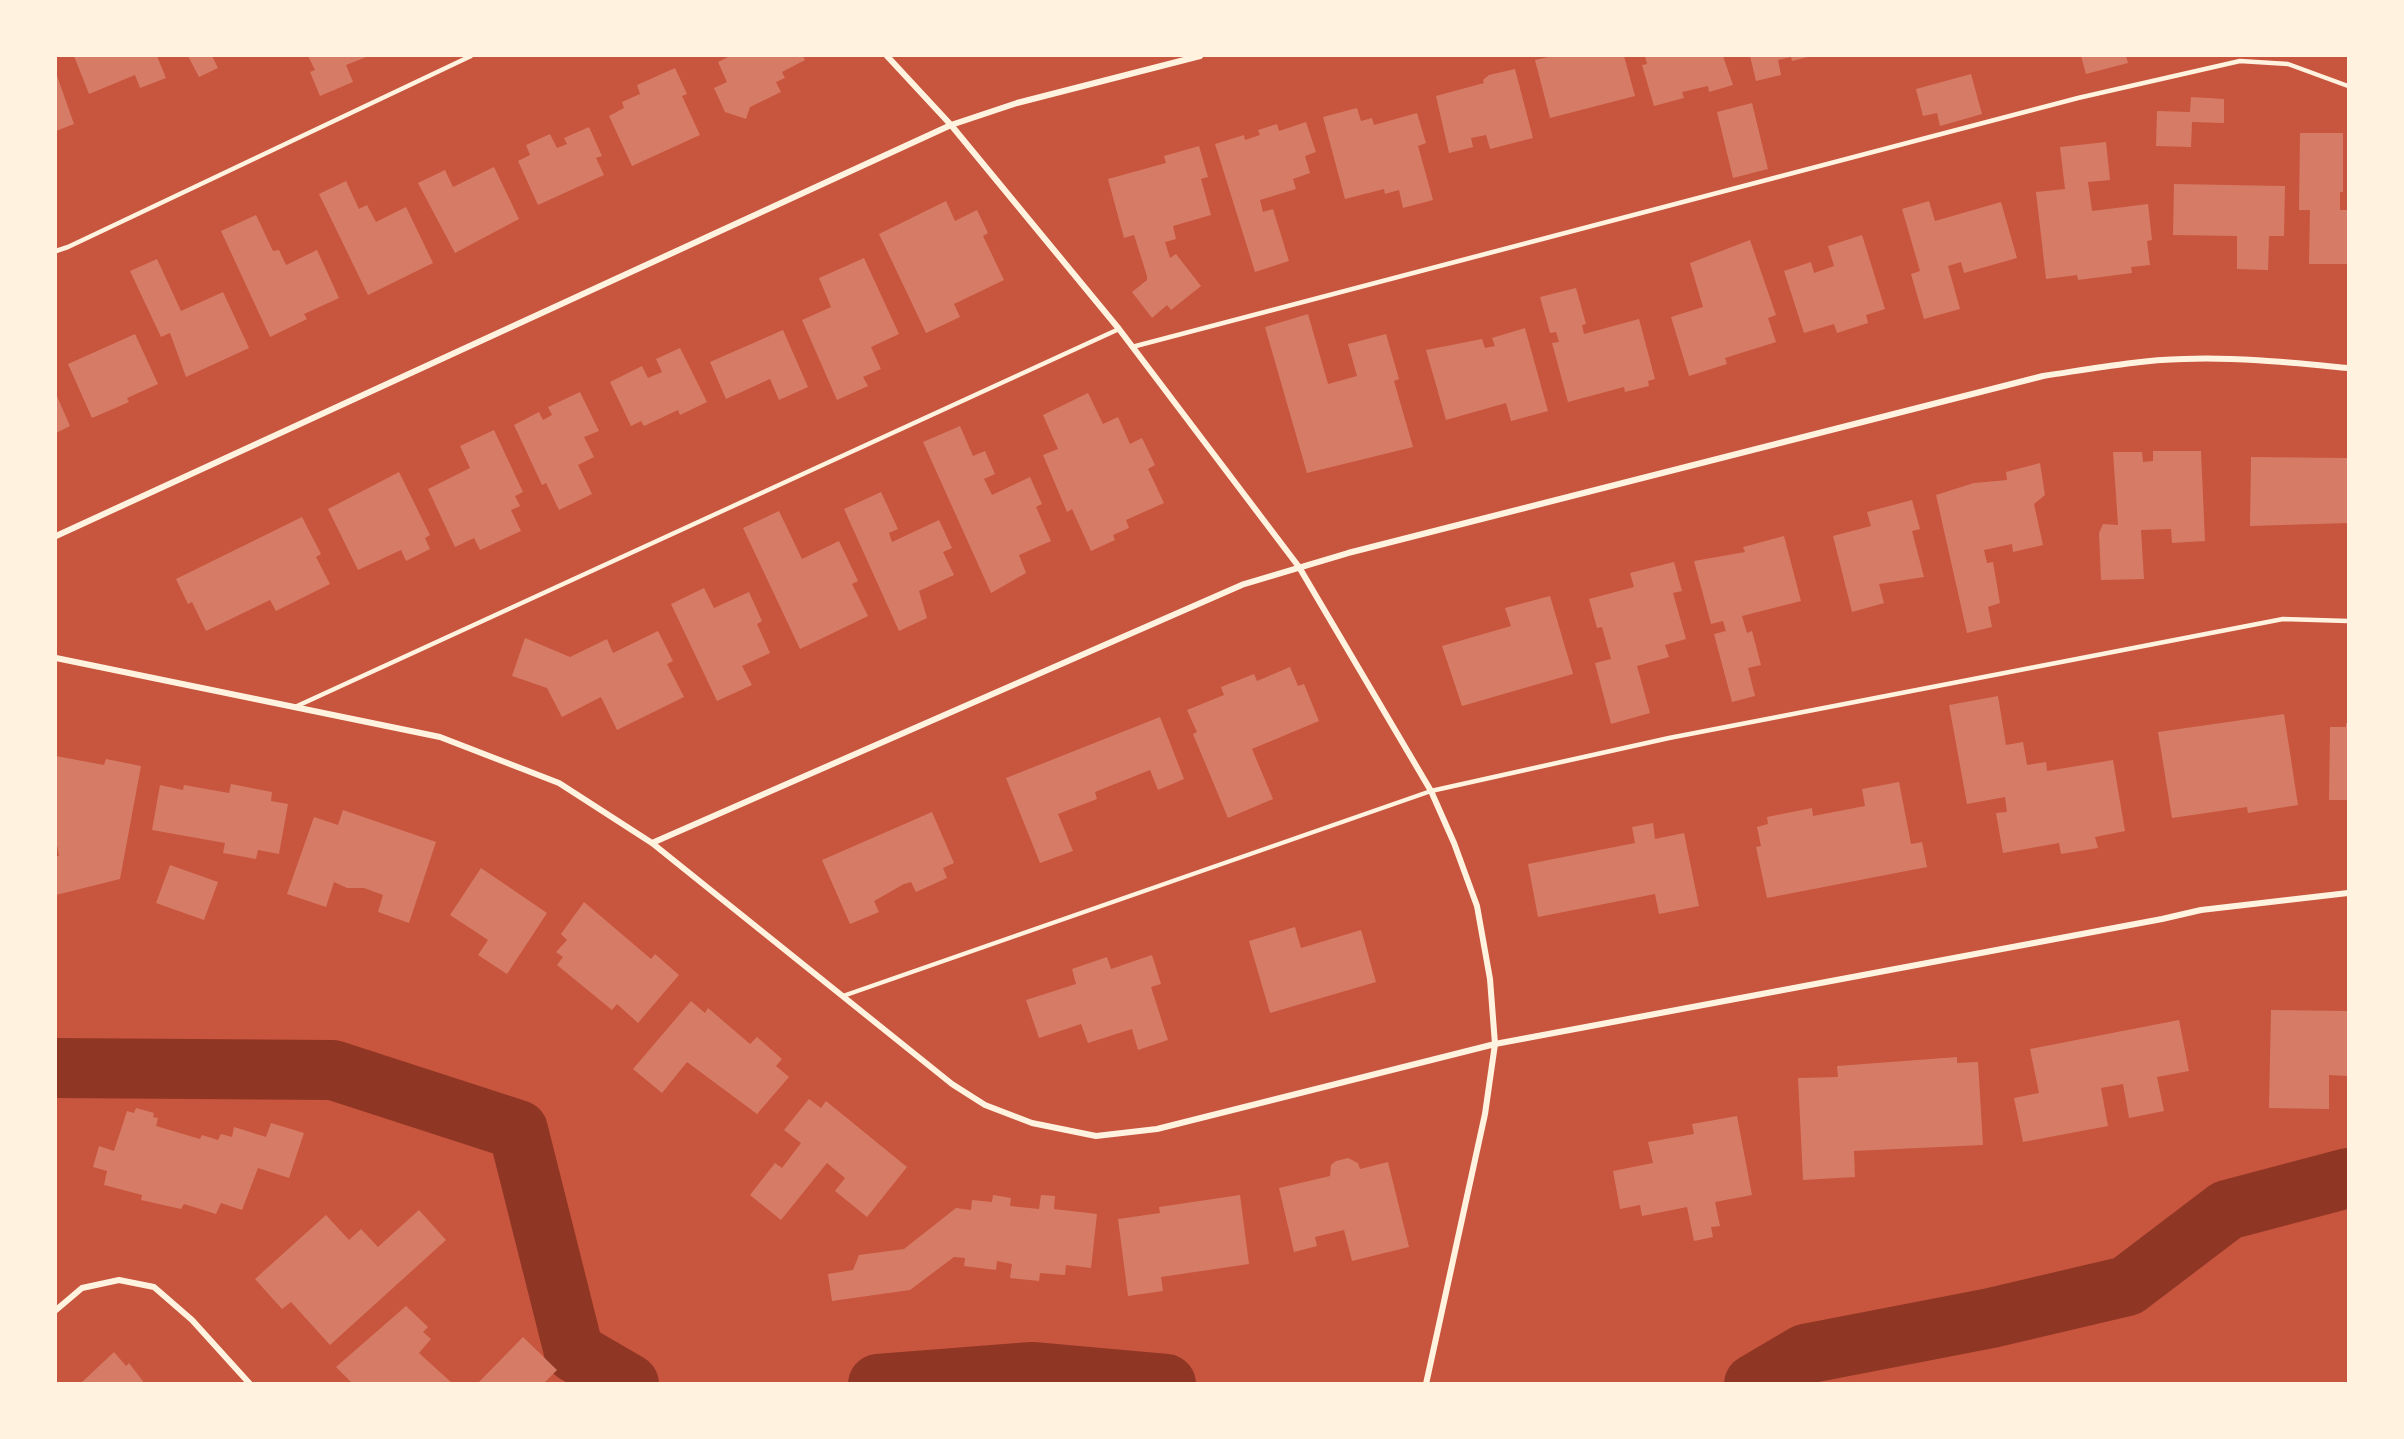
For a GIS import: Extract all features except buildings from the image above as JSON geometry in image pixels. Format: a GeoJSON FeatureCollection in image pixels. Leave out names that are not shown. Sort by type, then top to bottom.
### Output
{"type":"FeatureCollection","features":[{"type":"Feature","properties":{"kind":"street"},"geometry":{"type":"LineString","coordinates":[[887,56],[951,125],[1119,329],[1299,567],[1431,792],[1454,843],[1477,906],[1490,979],[1495,1044],[1485,1114],[1426,1383]]}},
{"type":"Feature","properties":{"kind":"street"},"geometry":{"type":"LineString","coordinates":[[56,536],[951,125],[1017,103],[1200,56]]}},
{"type":"Feature","properties":{"kind":"street"},"geometry":{"type":"LineString","coordinates":[[652,843],[1244,584],[1299,567],[2043,376],[2116,364],[2184,359],[2264,361],[2349,368]]}},
{"type":"Feature","properties":{"kind":"street"},"geometry":{"type":"LineString","coordinates":[[56,658],[440,738],[559,783],[652,843],[952,1084],[985,1105],[1032,1123],[1096,1136],[1157,1129],[1495,1044],[2201,910],[2349,893]]}},
{"type":"Feature","properties":{"kind":"street"},"geometry":{"type":"LineString","coordinates":[[56,1310],[82,1288],[119,1280],[154,1287],[192,1320],[250,1383]]}},
{"type":"Feature","properties":{"kind":"lane"},"geometry":{"type":"LineString","coordinates":[[56,251],[471,56]]}},
{"type":"Feature","properties":{"kind":"lane"},"geometry":{"type":"LineString","coordinates":[[1132,347],[2078,98],[2240,61],[2288,64],[2349,86]]}},
{"type":"Feature","properties":{"kind":"lane"},"geometry":{"type":"LineString","coordinates":[[292,708],[1119,329]]}},
{"type":"Feature","properties":{"kind":"lane"},"geometry":{"type":"LineString","coordinates":[[843,996],[1431,792],[1669,738],[2283,619],[2349,621]]}},
{"type":"Feature","properties":{"kind":"waterway"},"geometry":{"type":"LineString","coordinates":[[56,1068],[333,1070],[518,1130],[574,1352],[629,1384]]}},
{"type":"Feature","properties":{"kind":"waterway"},"geometry":{"type":"LineString","coordinates":[[1754,1384],[1805,1354],[1991,1318],[2127,1286],[2227,1210],[2348,1178]]}},
{"type":"Feature","properties":{"kind":"waterway"},"geometry":{"type":"LineString","coordinates":[[878,1384],[1032,1372],[1166,1384]]}}]}
